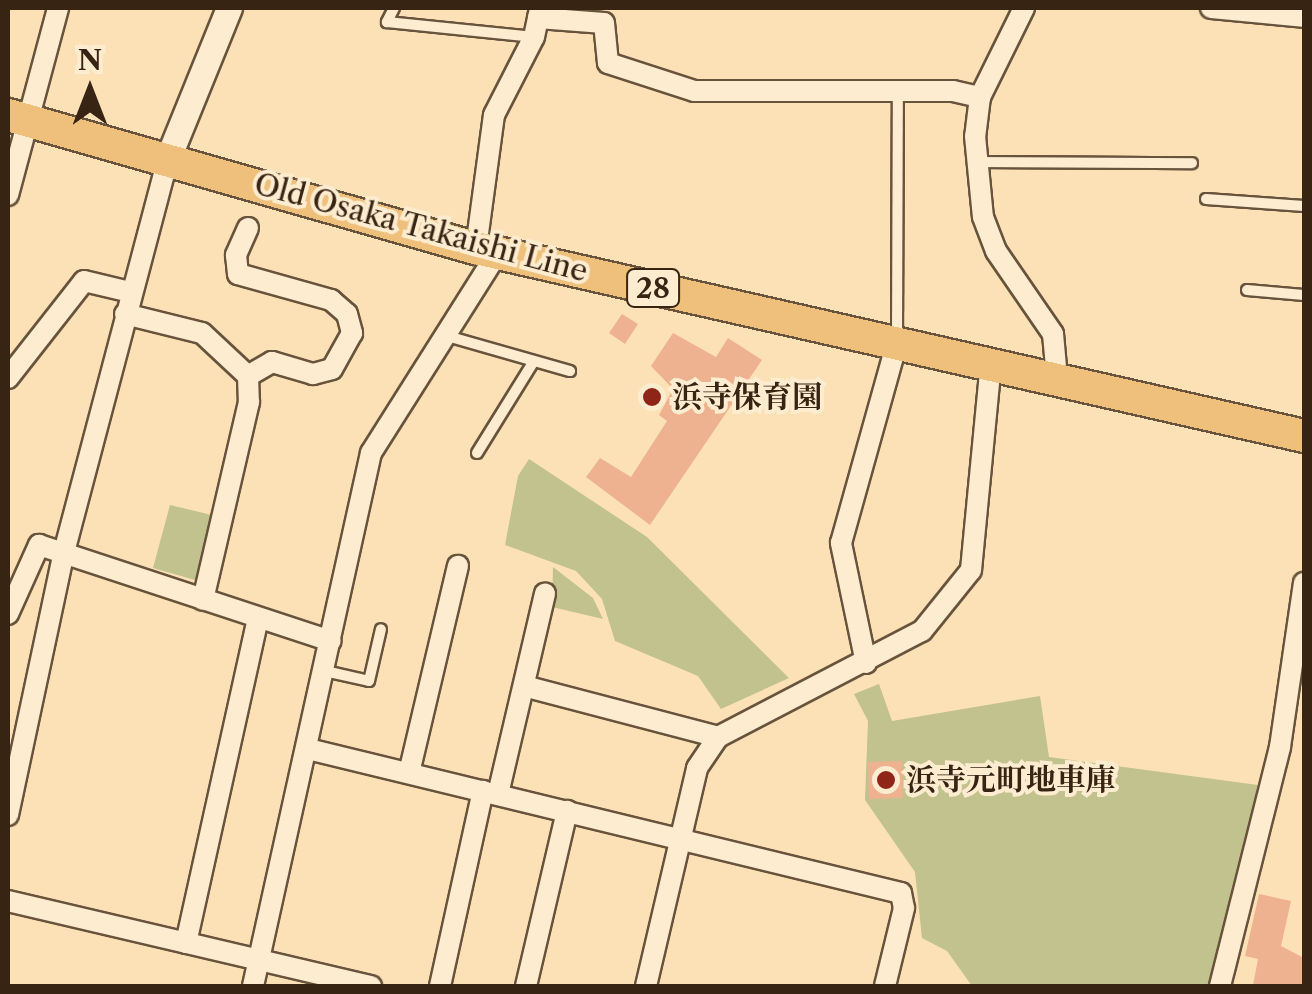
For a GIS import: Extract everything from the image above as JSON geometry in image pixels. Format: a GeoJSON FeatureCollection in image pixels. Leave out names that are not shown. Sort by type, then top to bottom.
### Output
{"type":"FeatureCollection","features":[{"type":"Feature","properties":{"kind":"main road","name":"Old Osaka Takaishi Line"},"geometry":{"type":"LineString","coordinates":[[18,118],[487,250],[1304,436]]}},
{"type":"Feature","properties":{"kind":"street"},"geometry":{"type":"LineString","coordinates":[[8,195],[18,118],[58,8]]}},
{"type":"Feature","properties":{"kind":"street"},"geometry":{"type":"LineString","coordinates":[[8,815],[64,556],[130,292],[168,158],[228,8]]}},
{"type":"Feature","properties":{"kind":"street"},"geometry":{"type":"LineString","coordinates":[[1024,8],[980,96],[978,162],[983,217],[996,250],[1053,334],[1057,378]]}},
{"type":"Feature","properties":{"kind":"street"},"geometry":{"type":"LineString","coordinates":[[1211,8],[1304,17]]}},
{"type":"Feature","properties":{"kind":"street"},"geometry":{"type":"LineString","coordinates":[[253,986],[371,452],[448,336],[487,250],[494,115],[538,21],[602,15],[608,63],[694,91],[980,96]]}},
{"type":"Feature","properties":{"kind":"street"},"geometry":{"type":"LineString","coordinates":[[248,228],[236,255],[238,274],[331,300],[347,314],[352,333],[332,370],[313,374],[272,362],[248,376]]}},
{"type":"Feature","properties":{"kind":"street"},"geometry":{"type":"LineString","coordinates":[[8,378],[84,281],[130,292]]}},
{"type":"Feature","properties":{"kind":"street"},"geometry":{"type":"LineString","coordinates":[[125,314],[202,333],[248,376],[250,402],[203,600]]}},
{"type":"Feature","properties":{"kind":"street"},"geometry":{"type":"LineString","coordinates":[[866,663],[841,543],[897,342]]}},
{"type":"Feature","properties":{"kind":"street"},"geometry":{"type":"LineString","coordinates":[[646,986],[697,768],[718,736],[866,663],[922,630],[971,570],[991,363]]}},
{"type":"Feature","properties":{"kind":"street"},"geometry":{"type":"LineString","coordinates":[[8,614],[39,545],[331,641]]}},
{"type":"Feature","properties":{"kind":"street"},"geometry":{"type":"LineString","coordinates":[[409,774],[458,566]]}},
{"type":"Feature","properties":{"kind":"street"},"geometry":{"type":"LineString","coordinates":[[1220,986],[1303,639],[1304,583]]}},
{"type":"Feature","properties":{"kind":"street"},"geometry":{"type":"LineString","coordinates":[[440,986],[490,792],[524,686],[545,593]]}},
{"type":"Feature","properties":{"kind":"street"},"geometry":{"type":"LineString","coordinates":[[186,943],[258,618]]}},
{"type":"Feature","properties":{"kind":"street"},"geometry":{"type":"LineString","coordinates":[[524,686],[718,736]]}},
{"type":"Feature","properties":{"kind":"street"},"geometry":{"type":"LineString","coordinates":[[308,749],[901,894],[904,908],[886,986]]}},
{"type":"Feature","properties":{"kind":"street"},"geometry":{"type":"LineString","coordinates":[[526,986],[567,811]]}},
{"type":"Feature","properties":{"kind":"street"},"geometry":{"type":"LineString","coordinates":[[8,901],[371,986]]}},
{"type":"Feature","properties":{"kind":"lane"},"geometry":{"type":"LineString","coordinates":[[394,8],[387,22],[538,21]]}},
{"type":"Feature","properties":{"kind":"lane"},"geometry":{"type":"LineString","coordinates":[[897,342],[898,94]]}},
{"type":"Feature","properties":{"kind":"lane"},"geometry":{"type":"LineString","coordinates":[[978,162],[1192,163]]}},
{"type":"Feature","properties":{"kind":"lane"},"geometry":{"type":"LineString","coordinates":[[1206,199],[1304,206]]}},
{"type":"Feature","properties":{"kind":"lane"},"geometry":{"type":"LineString","coordinates":[[1247,290],[1304,295]]}},
{"type":"Feature","properties":{"kind":"lane"},"geometry":{"type":"LineString","coordinates":[[448,336],[570,371]]}},
{"type":"Feature","properties":{"kind":"lane"},"geometry":{"type":"LineString","coordinates":[[477,453],[534,361]]}},
{"type":"Feature","properties":{"kind":"lane"},"geometry":{"type":"LineString","coordinates":[[324,671],[369,681],[381,629]]}},
{"type":"Feature","properties":{"kind":"green space"},"geometry":{"type":"Polygon","coordinates":[[[529,459],[647,537],[789,678],[721,709],[698,676],[615,641],[602,599],[576,571],[505,545],[518,476],[529,459]]]}},
{"type":"Feature","properties":{"kind":"green space"},"geometry":{"type":"Polygon","coordinates":[[[170,505],[216,516],[195,580],[153,568],[170,505]]]}},
{"type":"Feature","properties":{"kind":"green space"},"geometry":{"type":"Polygon","coordinates":[[[553,567],[593,598],[603,619],[552,607],[553,567]]]}},
{"type":"Feature","properties":{"kind":"green space"},"geometry":{"type":"Polygon","coordinates":[[[879,684],[892,721],[1040,696],[1049,757],[1258,785],[1209,986],[972,986],[947,951],[922,938],[915,872],[865,800],[868,721],[854,694],[879,684]]]}},
{"type":"Feature","properties":{"kind":"building"},"geometry":{"type":"Polygon","coordinates":[[[622,314],[638,324],[625,344],[609,333],[622,314]]]}},
{"type":"Feature","properties":{"kind":"building"},"geometry":{"type":"Polygon","coordinates":[[[673,333],[716,357],[728,338],[762,360],[650,525],[586,477],[600,458],[631,477],[667,421],[659,415],[673,389],[651,366],[673,333]]]}},
{"type":"Feature","properties":{"kind":"building","name":"浜寺元町地車庫"},"geometry":{"type":"Polygon","coordinates":[[[902,761],[903,798],[869,799],[868,762],[902,761]]]}},
{"type":"Feature","properties":{"kind":"building"},"geometry":{"type":"Polygon","coordinates":[[[1259,894],[1291,901],[1281,946],[1304,958],[1304,986],[1253,985],[1258,959],[1245,956],[1259,894]]]}},
{"type":"Feature","properties":{"kind":"place","name":"浜寺保育園"},"geometry":{"type":"Point","coordinates":[652,397]}},
{"type":"Feature","properties":{"kind":"place","name":"浜寺元町地車庫"},"geometry":{"type":"Point","coordinates":[886,780]}}]}
